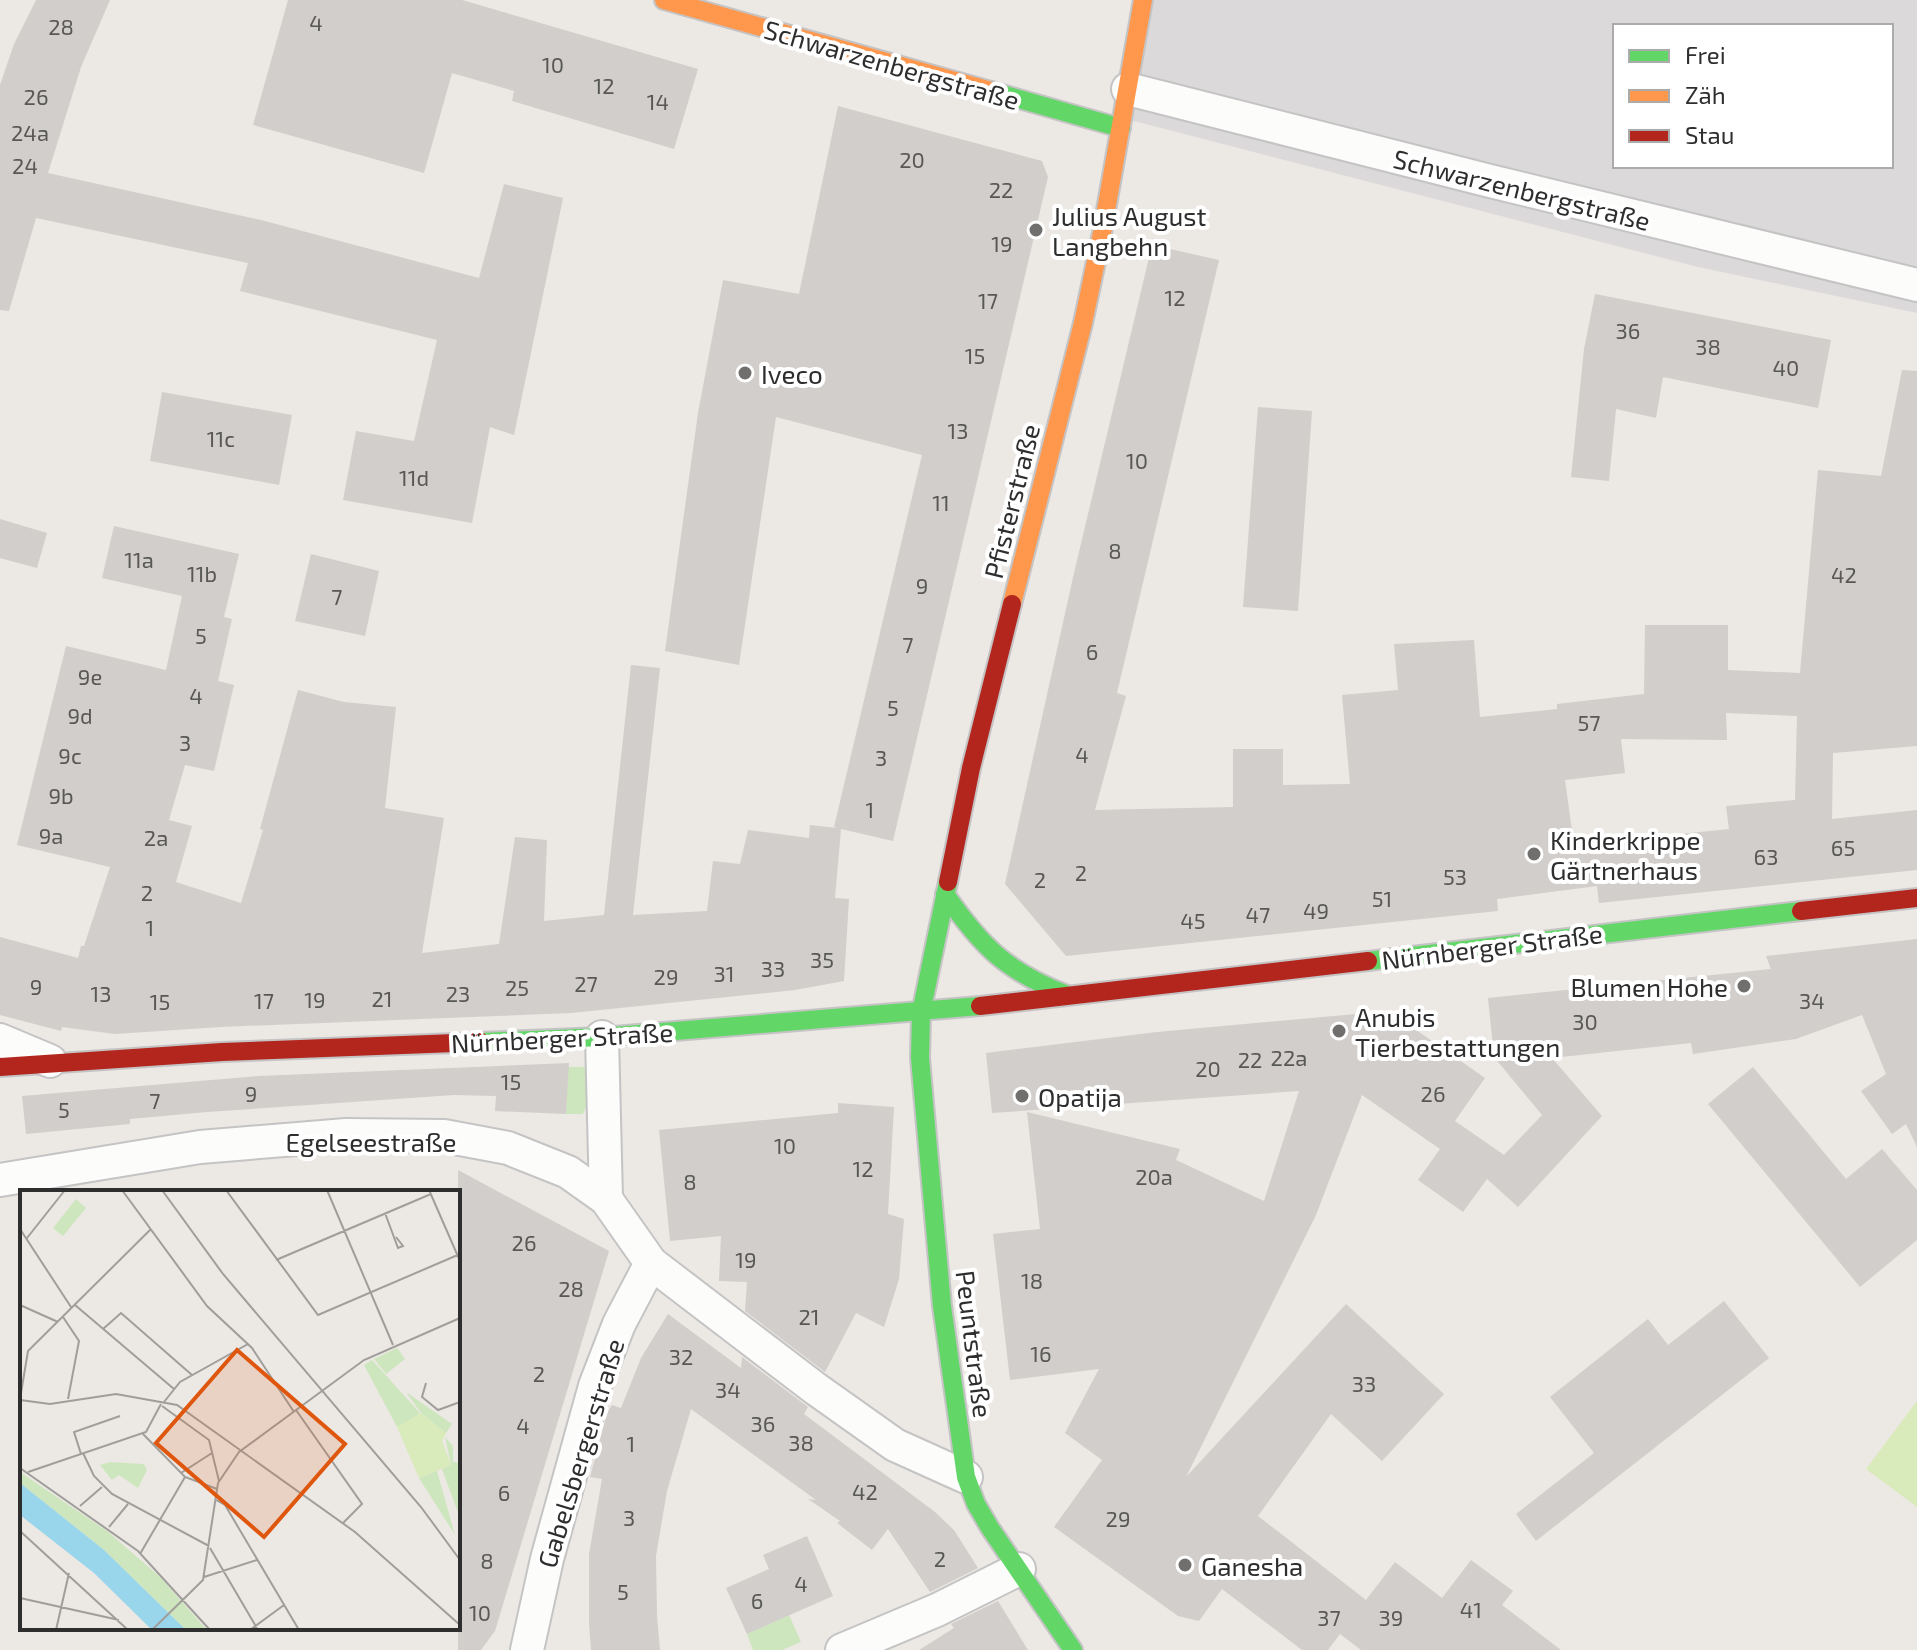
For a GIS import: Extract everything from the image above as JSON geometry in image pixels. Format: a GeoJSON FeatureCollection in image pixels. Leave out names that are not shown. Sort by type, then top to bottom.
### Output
{"type":"FeatureCollection","features":[{"type":"Feature","properties":{"kind":"street","name":"Schwarzenbergstraße"},"geometry":{"type":"LineString","coordinates":[[664,0],[1121,128]]}},
{"type":"Feature","properties":{"kind":"street","name":"Pfisterstraße"},"geometry":{"type":"LineString","coordinates":[[921,1013],[971,768],[1083,323],[1143,0]]}},
{"type":"Feature","properties":{"kind":"street","name":"Schwarzenbergstraße"},"geometry":{"type":"LineString","coordinates":[[1128,89],[1917,285]]}},
{"type":"Feature","properties":{"kind":"street","name":"Nürnberger Straße"},"geometry":{"type":"LineString","coordinates":[[945,894],[976,940],[1009,968],[1040,986],[1067,995]]}},
{"type":"Feature","properties":{"kind":"street","name":"Nürnberger Straße"},"geometry":{"type":"LineString","coordinates":[[0,1067],[222,1052],[602,1037],[921,1013],[1917,898]]}},
{"type":"Feature","properties":{"kind":"street","name":"Peuntstraße"},"geometry":{"type":"LineString","coordinates":[[921,1013],[920,1058],[942,1306],[966,1477],[976,1504],[1073,1650]]}},
{"type":"Feature","properties":{"kind":"street"},"geometry":{"type":"LineString","coordinates":[[602,1037],[606,1199]]}},
{"type":"Feature","properties":{"kind":"street","name":"Nürnberger Straße"},"geometry":{"type":"LineString","coordinates":[[0,1040],[56,1064]]}},
{"type":"Feature","properties":{"kind":"street","name":"Egelseestraße"},"geometry":{"type":"LineString","coordinates":[[0,1180],[200,1147],[346,1135],[444,1136],[508,1148],[568,1172],[606,1199],[651,1263],[816,1389],[895,1445],[966,1477]]}},
{"type":"Feature","properties":{"kind":"street","name":"Gabelsbergerstraße"},"geometry":{"type":"LineString","coordinates":[[527,1650],[547,1559],[595,1386],[619,1324],[651,1263]]}},
{"type":"Feature","properties":{"kind":"street"},"geometry":{"type":"LineString","coordinates":[[842,1650],[937,1610],[1019,1569]]}},
{"type":"Feature","properties":{"kind":"shaded area"},"geometry":{"type":"Polygon","coordinates":[[[1139,0],[1917,0],[1917,313],[1698,267],[1115,116],[1139,0]]]}},
{"type":"Feature","properties":{"kind":"green space"},"geometry":{"type":"Polygon","coordinates":[[[568,1067],[585,1067],[588,1091],[583,1114],[566,1114],[568,1067]]]}},
{"type":"Feature","properties":{"kind":"green space"},"geometry":{"type":"Polygon","coordinates":[[[1917,1401],[1917,1507],[1866,1469],[1917,1401]]]}},
{"type":"Feature","properties":{"kind":"green space"},"geometry":{"type":"Polygon","coordinates":[[[789,1615],[801,1642],[782,1650],[753,1650],[747,1634],[789,1615]]]}},
{"type":"Feature","properties":{"kind":"building"},"geometry":{"type":"Polygon","coordinates":[[[36,0],[110,0],[81,67],[48,173],[261,220],[479,278],[504,184],[563,198],[514,435],[490,427],[472,523],[343,500],[356,431],[414,441],[437,340],[240,291],[248,263],[36,218],[9,311],[0,310],[0,85],[14,44],[36,0]]]}},
{"type":"Feature","properties":{"kind":"building"},"geometry":{"type":"Polygon","coordinates":[[[288,0],[462,0],[698,69],[674,149],[512,101],[514,91],[452,73],[424,173],[253,125],[288,0]]]}},
{"type":"Feature","properties":{"kind":"building"},"geometry":{"type":"Polygon","coordinates":[[[838,106],[1042,161],[1048,177],[893,841],[841,829],[835,898],[849,899],[844,981],[795,990],[571,1013],[115,1034],[62,1027],[61,1031],[0,1015],[0,937],[78,958],[110,867],[17,845],[66,646],[166,670],[182,596],[102,578],[114,526],[239,554],[224,617],[232,619],[218,681],[234,685],[214,771],[185,765],[169,820],[192,826],[176,882],[241,903],[298,690],[344,702],[396,707],[385,808],[444,818],[422,953],[499,944],[515,837],[547,840],[544,921],[604,915],[631,665],[660,668],[633,915],[707,911],[713,861],[740,864],[748,830],[809,838],[810,825],[837,828],[834,827],[922,455],[776,417],[739,665],[665,651],[698,413],[723,280],[799,294],[838,106]]]}},
{"type":"Feature","properties":{"kind":"building"},"geometry":{"type":"Polygon","coordinates":[[[1152,245],[1219,260],[1117,693],[1126,696],[1095,810],[1233,807],[1233,749],[1283,749],[1283,785],[1350,784],[1342,695],[1398,690],[1394,644],[1474,640],[1480,717],[1557,709],[1557,704],[1644,694],[1645,625],[1728,625],[1728,670],[1800,673],[1818,470],[1881,476],[1902,370],[1917,371],[1917,746],[1833,753],[1832,819],[1917,810],[1917,870],[1599,903],[1597,886],[1497,899],[1498,911],[1066,956],[1005,884],[1074,573],[1152,245]],[[1726,713],[1727,740],[1621,739],[1625,773],[1565,780],[1574,845],[1729,829],[1726,806],[1795,800],[1797,716],[1726,713]]]}},
{"type":"Feature","properties":{"kind":"building"},"geometry":{"type":"Polygon","coordinates":[[[1595,294],[1831,340],[1818,408],[1663,377],[1656,418],[1616,409],[1609,481],[1571,477],[1584,349],[1595,294]]]}},
{"type":"Feature","properties":{"kind":"building"},"geometry":{"type":"Polygon","coordinates":[[[162,392],[292,415],[279,485],[150,461],[162,392]]]}},
{"type":"Feature","properties":{"kind":"building"},"geometry":{"type":"Polygon","coordinates":[[[1258,407],[1312,411],[1298,611],[1243,607],[1258,407]]]}},
{"type":"Feature","properties":{"kind":"building"},"geometry":{"type":"Polygon","coordinates":[[[0,519],[47,533],[37,568],[0,558],[0,519]]]}},
{"type":"Feature","properties":{"kind":"building"},"geometry":{"type":"Polygon","coordinates":[[[311,554],[379,571],[365,636],[295,621],[311,554]]]}},
{"type":"Feature","properties":{"kind":"building"},"geometry":{"type":"Polygon","coordinates":[[[1917,939],[1917,1147],[1906,1124],[1892,1134],[1861,1091],[1886,1074],[1862,1015],[1796,1039],[1693,1054],[1691,1043],[1552,1058],[1602,1116],[1518,1207],[1487,1179],[1463,1212],[1418,1180],[1440,1149],[1362,1095],[1316,1215],[1186,1477],[1346,1304],[1444,1394],[1382,1461],[1331,1414],[1258,1516],[1366,1600],[1395,1562],[1442,1598],[1471,1560],[1513,1591],[1502,1605],[1561,1650],[1361,1650],[1340,1634],[1328,1650],[1302,1650],[1222,1589],[1199,1621],[1178,1616],[1054,1527],[1102,1460],[1065,1433],[1099,1369],[1010,1380],[993,1234],[1040,1229],[1027,1112],[1180,1149],[1176,1160],[1264,1201],[1299,1091],[992,1113],[986,1053],[1157,1032],[1389,1011],[1485,1078],[1455,1121],[1504,1155],[1542,1115],[1494,1057],[1488,998],[1771,969],[1766,956],[1917,939]]]}},
{"type":"Feature","properties":{"kind":"building"},"geometry":{"type":"Polygon","coordinates":[[[569,1063],[566,1114],[495,1111],[496,1096],[454,1095],[130,1119],[130,1124],[26,1134],[22,1096],[258,1076],[569,1063]]]}},
{"type":"Feature","properties":{"kind":"building"},"geometry":{"type":"Polygon","coordinates":[[[1753,1067],[1846,1179],[1882,1149],[1917,1190],[1917,1240],[1860,1287],[1708,1104],[1753,1067]]]}},
{"type":"Feature","properties":{"kind":"building"},"geometry":{"type":"Polygon","coordinates":[[[838,1103],[894,1107],[888,1214],[904,1219],[899,1279],[884,1327],[856,1313],[825,1372],[745,1311],[747,1282],[719,1281],[721,1236],[670,1241],[659,1130],[838,1113],[838,1103]]]}},
{"type":"Feature","properties":{"kind":"building"},"geometry":{"type":"Polygon","coordinates":[[[458,1170],[609,1251],[495,1631],[481,1650],[458,1650],[458,1170]]]}},
{"type":"Feature","properties":{"kind":"building"},"geometry":{"type":"Polygon","coordinates":[[[1724,1301],[1769,1358],[1536,1541],[1516,1514],[1594,1453],[1550,1397],[1648,1319],[1668,1345],[1724,1301]]]}},
{"type":"Feature","properties":{"kind":"building"},"geometry":{"type":"Polygon","coordinates":[[[668,1314],[741,1368],[742,1357],[808,1407],[804,1414],[935,1512],[954,1530],[978,1568],[930,1592],[888,1529],[872,1550],[837,1523],[840,1521],[808,1499],[816,1500],[691,1409],[667,1491],[656,1556],[660,1650],[591,1650],[589,1554],[602,1479],[590,1477],[607,1413],[612,1405],[621,1408],[641,1358],[668,1314]]]}},
{"type":"Feature","properties":{"kind":"building"},"geometry":{"type":"Polygon","coordinates":[[[807,1536],[833,1596],[747,1634],[726,1588],[769,1569],[763,1555],[807,1536]]]}},
{"type":"Feature","properties":{"kind":"building"},"geometry":{"type":"Polygon","coordinates":[[[998,1601],[1028,1650],[919,1650],[954,1628],[951,1624],[998,1601]]]}},
{"type":"Feature","properties":{"kind":"traffic: fast"},"geometry":{"type":"LineString","coordinates":[[991,91],[1121,128]]}},
{"type":"Feature","properties":{"kind":"traffic: fast"},"geometry":{"type":"LineString","coordinates":[[948,882],[921,1013],[920,1058],[942,1306],[966,1477],[976,1504],[990,1528],[1073,1650]]}},
{"type":"Feature","properties":{"kind":"traffic: fast"},"geometry":{"type":"LineString","coordinates":[[945,894],[971,929],[997,955],[1027,977],[1067,995]]}},
{"type":"Feature","properties":{"kind":"traffic: fast"},"geometry":{"type":"LineString","coordinates":[[1368,961],[1801,911]]}},
{"type":"Feature","properties":{"kind":"traffic: fast"},"geometry":{"type":"LineString","coordinates":[[481,1042],[602,1037],[980,1006]]}},
{"type":"Feature","properties":{"kind":"traffic: slow"},"geometry":{"type":"LineString","coordinates":[[664,0],[991,91]]}},
{"type":"Feature","properties":{"kind":"traffic: slow"},"geometry":{"type":"LineString","coordinates":[[1012,604],[1083,323],[1143,0]]}},
{"type":"Feature","properties":{"kind":"traffic: jam"},"geometry":{"type":"LineString","coordinates":[[948,882],[971,768],[1012,604]]}},
{"type":"Feature","properties":{"kind":"traffic: jam"},"geometry":{"type":"LineString","coordinates":[[1801,911],[1917,898]]}},
{"type":"Feature","properties":{"kind":"traffic: jam"},"geometry":{"type":"LineString","coordinates":[[980,1006],[1368,961]]}},
{"type":"Feature","properties":{"kind":"traffic: jam"},"geometry":{"type":"LineString","coordinates":[[0,1067],[222,1052],[481,1042]]}},
{"type":"Feature","properties":{"kind":"place","name":"Julius August Langbehn"},"geometry":{"type":"Point","coordinates":[1036,230]}},
{"type":"Feature","properties":{"kind":"place","name":"Iveco"},"geometry":{"type":"Point","coordinates":[745,373]}},
{"type":"Feature","properties":{"kind":"place","name":"Kinderkrippe Gärtnerhaus"},"geometry":{"type":"Point","coordinates":[1534,854]}},
{"type":"Feature","properties":{"kind":"place","name":"Blumen Hohe"},"geometry":{"type":"Point","coordinates":[1744,986]}},
{"type":"Feature","properties":{"kind":"place","name":"Anubis Tierbestattungen"},"geometry":{"type":"Point","coordinates":[1339,1031]}},
{"type":"Feature","properties":{"kind":"place","name":"Opatija"},"geometry":{"type":"Point","coordinates":[1022,1096]}},
{"type":"Feature","properties":{"kind":"place","name":"Ganesha"},"geometry":{"type":"Point","coordinates":[1185,1565]}}]}
